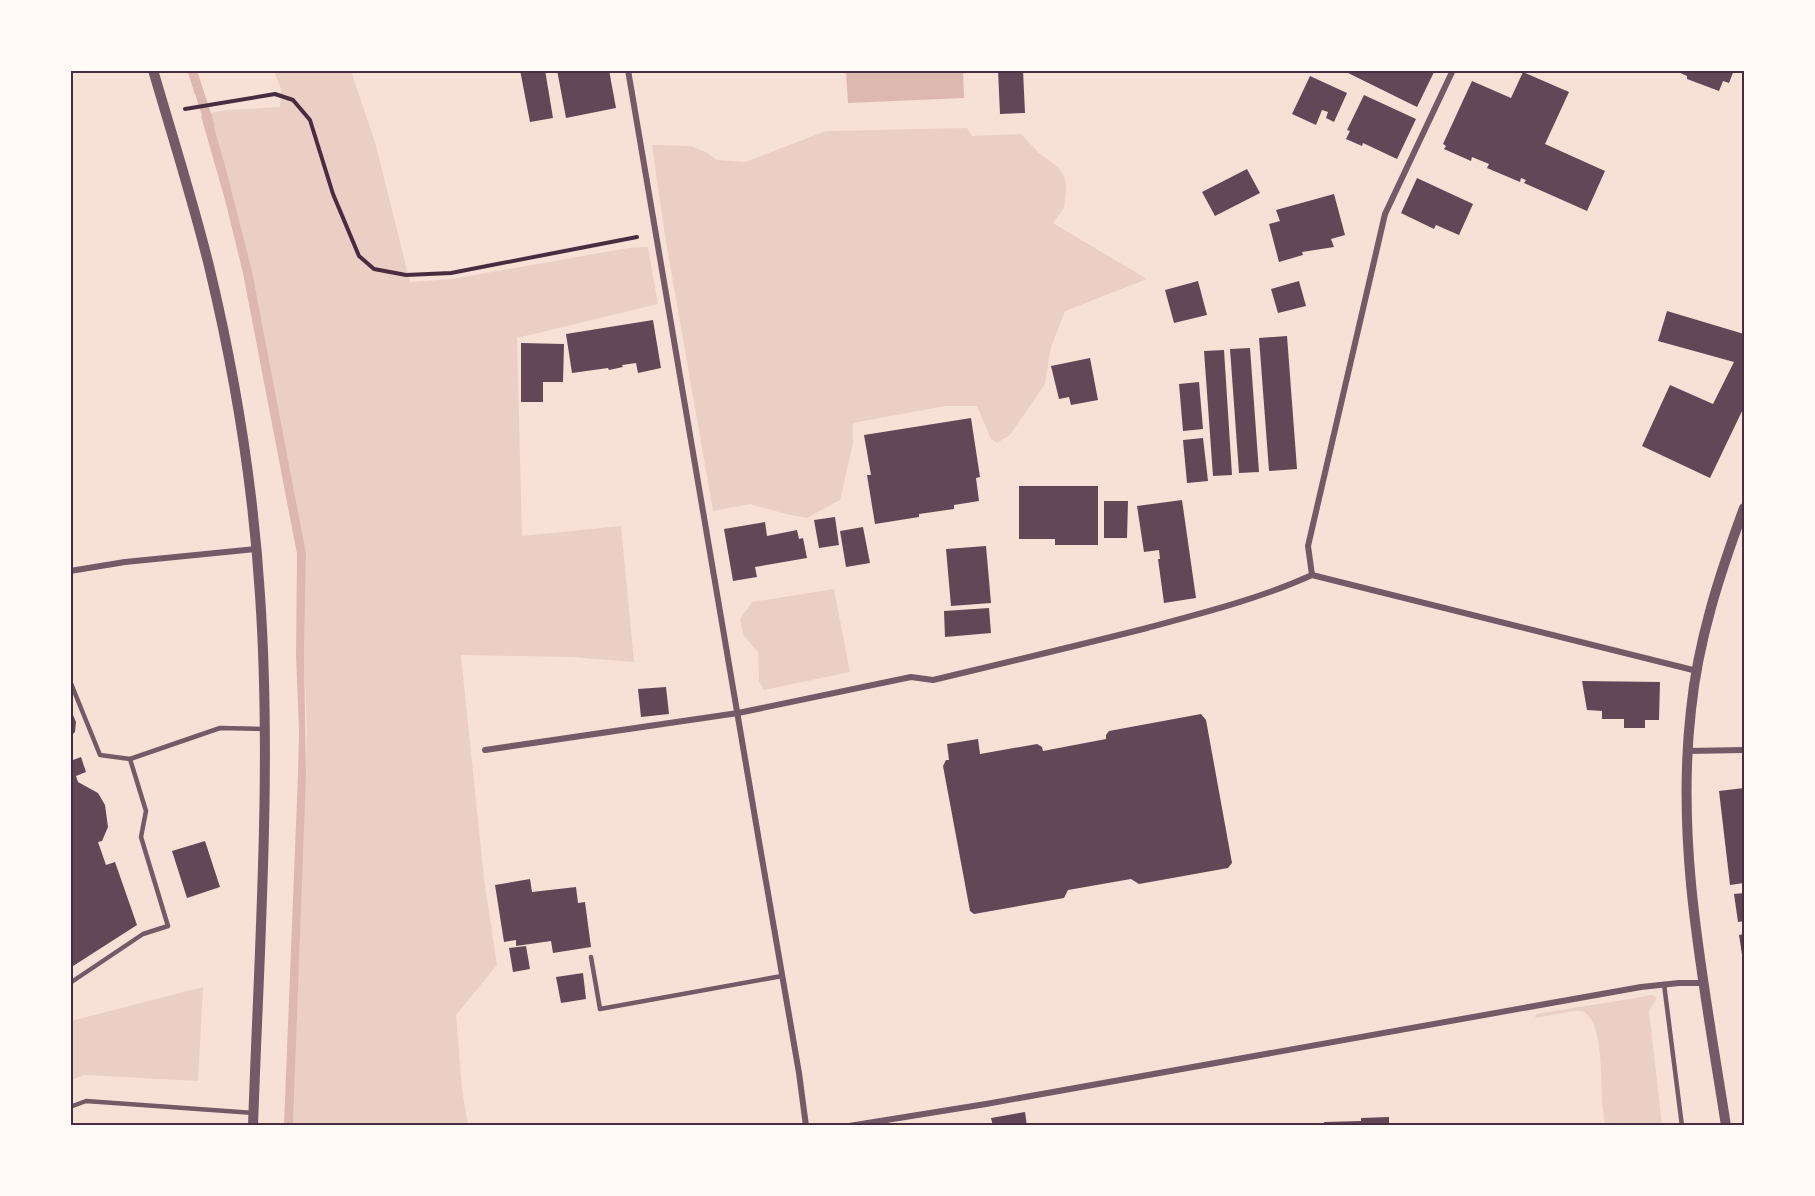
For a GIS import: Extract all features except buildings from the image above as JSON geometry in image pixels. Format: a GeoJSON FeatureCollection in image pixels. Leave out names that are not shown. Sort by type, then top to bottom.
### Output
{"type":"FeatureCollection","features":[{"type":"Feature","properties":{"kind":"street"},"geometry":{"type":"LineString","coordinates":[[153,70],[186,184],[222,324],[239,414],[256,549],[263,642],[265,729],[254,1125]]}},
{"type":"Feature","properties":{"kind":"street"},"geometry":{"type":"LineString","coordinates":[[628,70],[806,1125]]}},
{"type":"Feature","properties":{"kind":"street"},"geometry":{"type":"LineString","coordinates":[[1312,575],[1308,546],[1385,214],[1453,70]]}},
{"type":"Feature","properties":{"kind":"street"},"geometry":{"type":"LineString","coordinates":[[1726,1125],[1691,891],[1687,842],[1687,751],[1696,671],[1708,617],[1744,508]]}},
{"type":"Feature","properties":{"kind":"street"},"geometry":{"type":"LineString","coordinates":[[70,571],[125,562],[256,549]]}},
{"type":"Feature","properties":{"kind":"street"},"geometry":{"type":"LineString","coordinates":[[485,750],[738,713],[911,677],[933,680],[1220,609],[1281,589],[1312,575],[1696,671]]}},
{"type":"Feature","properties":{"kind":"street"},"geometry":{"type":"LineString","coordinates":[[1687,751],[1744,750]]}},
{"type":"Feature","properties":{"kind":"street"},"geometry":{"type":"LineString","coordinates":[[849,1125],[986,1104],[1664,984],[1704,982]]}},
{"type":"Feature","properties":{"kind":"lane"},"geometry":{"type":"LineString","coordinates":[[70,681],[100,755],[130,759],[220,728],[265,729]]}},
{"type":"Feature","properties":{"kind":"lane"},"geometry":{"type":"LineString","coordinates":[[70,983],[142,934],[168,926],[141,837],[146,812],[130,759]]}},
{"type":"Feature","properties":{"kind":"lane"},"geometry":{"type":"LineString","coordinates":[[591,957],[600,1009],[782,976]]}},
{"type":"Feature","properties":{"kind":"lane"},"geometry":{"type":"LineString","coordinates":[[1664,984],[1682,1125]]}},
{"type":"Feature","properties":{"kind":"lane"},"geometry":{"type":"LineString","coordinates":[[70,1107],[86,1101],[254,1113]]}},
{"type":"Feature","properties":{"kind":"path"},"geometry":{"type":"LineString","coordinates":[[190,108],[275,94],[293,100],[310,120],[333,194],[359,256],[374,269],[405,275],[451,273],[656,233]]}},
{"type":"Feature","properties":{"kind":"shaded area"},"geometry":{"type":"Polygon","coordinates":[[[188,71],[196,71],[203,92],[195,95],[188,71]]]}},
{"type":"Feature","properties":{"kind":"shaded area"},"geometry":{"type":"Polygon","coordinates":[[[274,71],[351,71],[375,142],[410,282],[452,279],[628,248],[648,247],[658,304],[517,338],[522,536],[621,526],[634,662],[571,657],[461,655],[484,879],[497,965],[456,1015],[462,1089],[468,1125],[293,1125],[307,732],[304,655],[306,553],[252,271],[210,113],[280,107],[281,89],[274,71]]]}},
{"type":"Feature","properties":{"kind":"shaded area"},"geometry":{"type":"Polygon","coordinates":[[[846,71],[963,71],[964,98],[848,103],[846,71]]]}},
{"type":"Feature","properties":{"kind":"shaded area"},"geometry":{"type":"Polygon","coordinates":[[[210,113],[252,271],[306,553],[304,655],[306,775],[293,1125],[284,1125],[298,774],[297,554],[243,273],[201,116],[210,113]]]}},
{"type":"Feature","properties":{"kind":"shaded area"},"geometry":{"type":"Polygon","coordinates":[[[967,128],[972,136],[1021,134],[1039,153],[1059,168],[1065,178],[1064,208],[1053,223],[1147,279],[1065,311],[1051,347],[1045,384],[1010,435],[997,443],[991,439],[977,406],[945,406],[853,423],[853,443],[840,500],[807,518],[750,504],[713,511],[665,236],[652,145],[691,146],[706,152],[717,160],[745,162],[826,131],[967,128]]]}},
{"type":"Feature","properties":{"kind":"shaded area"},"geometry":{"type":"Polygon","coordinates":[[[834,589],[850,672],[764,690],[759,681],[758,652],[743,635],[740,619],[752,602],[834,589]]]}},
{"type":"Feature","properties":{"kind":"shaded area"},"geometry":{"type":"Polygon","coordinates":[[[203,987],[198,1081],[85,1075],[71,1080],[71,1021],[203,987]]]}},
{"type":"Feature","properties":{"kind":"shaded area"},"geometry":{"type":"Polygon","coordinates":[[[1652,995],[1657,998],[1649,1011],[1662,1125],[1605,1125],[1597,1036],[1588,1015],[1577,1011],[1535,1018],[1537,1014],[1652,995]]]}},
{"type":"Feature","properties":{"kind":"waterway"},"geometry":{"type":"LineString","coordinates":[[192,70],[210,125]]}}]}
